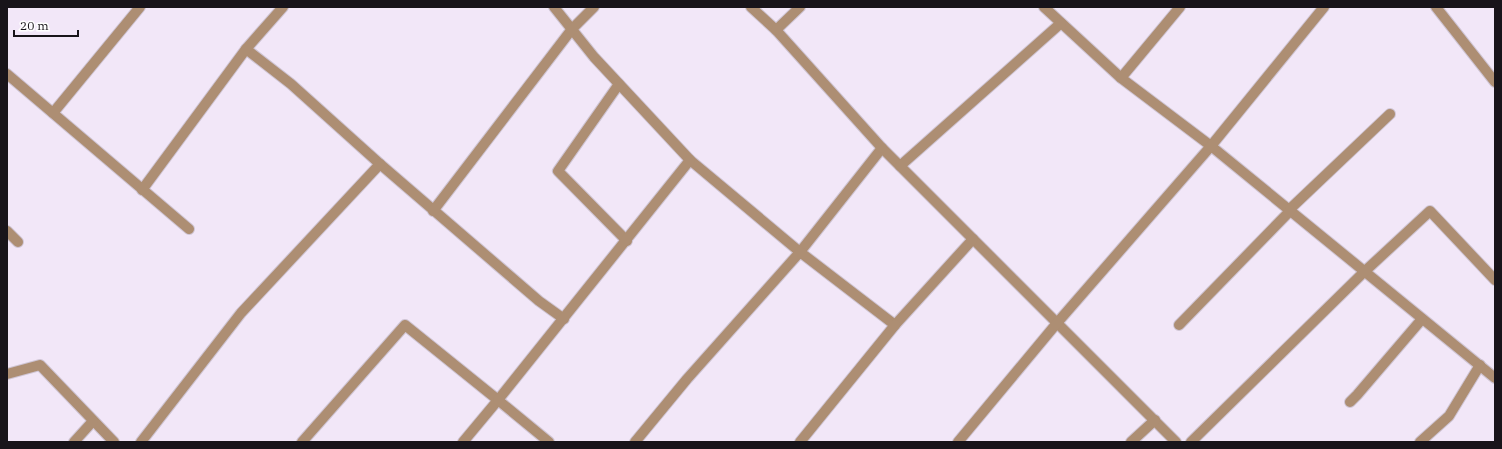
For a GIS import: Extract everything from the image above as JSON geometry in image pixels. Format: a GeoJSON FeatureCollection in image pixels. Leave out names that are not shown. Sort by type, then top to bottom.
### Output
{"type":"FeatureCollection","features":[{"type":"Feature","properties":{"kind":"street"},"geometry":{"type":"LineString","coordinates":[[53,113],[140,7]]}},
{"type":"Feature","properties":{"kind":"street"},"geometry":{"type":"LineString","coordinates":[[142,190],[246,49],[283,7]]}},
{"type":"Feature","properties":{"kind":"street"},"geometry":{"type":"LineString","coordinates":[[554,7],[594,57],[690,160],[800,252],[895,325]]}},
{"type":"Feature","properties":{"kind":"street"},"geometry":{"type":"LineString","coordinates":[[433,211],[572,29],[594,7]]}},
{"type":"Feature","properties":{"kind":"street"},"geometry":{"type":"LineString","coordinates":[[751,7],[776,30],[882,148],[1176,442]]}},
{"type":"Feature","properties":{"kind":"street"},"geometry":{"type":"LineString","coordinates":[[776,30],[800,7]]}},
{"type":"Feature","properties":{"kind":"street"},"geometry":{"type":"LineString","coordinates":[[1044,7],[1121,78],[1211,146],[1495,378]]}},
{"type":"Feature","properties":{"kind":"street"},"geometry":{"type":"LineString","coordinates":[[1121,78],[1180,7]]}},
{"type":"Feature","properties":{"kind":"street"},"geometry":{"type":"LineString","coordinates":[[958,442],[1057,323],[1211,146],[1324,7]]}},
{"type":"Feature","properties":{"kind":"street"},"geometry":{"type":"LineString","coordinates":[[1436,7],[1495,82]]}},
{"type":"Feature","properties":{"kind":"street"},"geometry":{"type":"LineString","coordinates":[[900,166],[1061,23]]}},
{"type":"Feature","properties":{"kind":"street"},"geometry":{"type":"LineString","coordinates":[[246,49],[291,84],[433,211],[539,301],[564,319]]}},
{"type":"Feature","properties":{"kind":"street"},"geometry":{"type":"LineString","coordinates":[[7,74],[189,229]]}},
{"type":"Feature","properties":{"kind":"street"},"geometry":{"type":"LineString","coordinates":[[619,84],[558,171],[626,241]]}},
{"type":"Feature","properties":{"kind":"street"},"geometry":{"type":"LineString","coordinates":[[1179,325],[1290,211],[1291,208],[1390,114]]}},
{"type":"Feature","properties":{"kind":"street"},"geometry":{"type":"LineString","coordinates":[[635,442],[687,379],[800,252],[882,148]]}},
{"type":"Feature","properties":{"kind":"street"},"geometry":{"type":"LineString","coordinates":[[463,442],[564,319],[690,160]]}},
{"type":"Feature","properties":{"kind":"street"},"geometry":{"type":"LineString","coordinates":[[141,442],[241,313],[380,164]]}},
{"type":"Feature","properties":{"kind":"street"},"geometry":{"type":"LineString","coordinates":[[1191,442],[1364,272],[1430,211],[1495,280]]}},
{"type":"Feature","properties":{"kind":"street"},"geometry":{"type":"LineString","coordinates":[[7,231],[18,242]]}},
{"type":"Feature","properties":{"kind":"street"},"geometry":{"type":"LineString","coordinates":[[800,442],[895,325],[973,239]]}},
{"type":"Feature","properties":{"kind":"street"},"geometry":{"type":"LineString","coordinates":[[1350,402],[1422,319]]}},
{"type":"Feature","properties":{"kind":"street"},"geometry":{"type":"LineString","coordinates":[[302,442],[405,325],[549,442]]}},
{"type":"Feature","properties":{"kind":"street"},"geometry":{"type":"LineString","coordinates":[[7,374],[40,365],[114,442]]}},
{"type":"Feature","properties":{"kind":"street"},"geometry":{"type":"LineString","coordinates":[[1420,442],[1449,416],[1480,365]]}},
{"type":"Feature","properties":{"kind":"street"},"geometry":{"type":"LineString","coordinates":[[1131,442],[1155,420]]}},
{"type":"Feature","properties":{"kind":"street"},"geometry":{"type":"LineString","coordinates":[[74,442],[93,421]]}}]}
